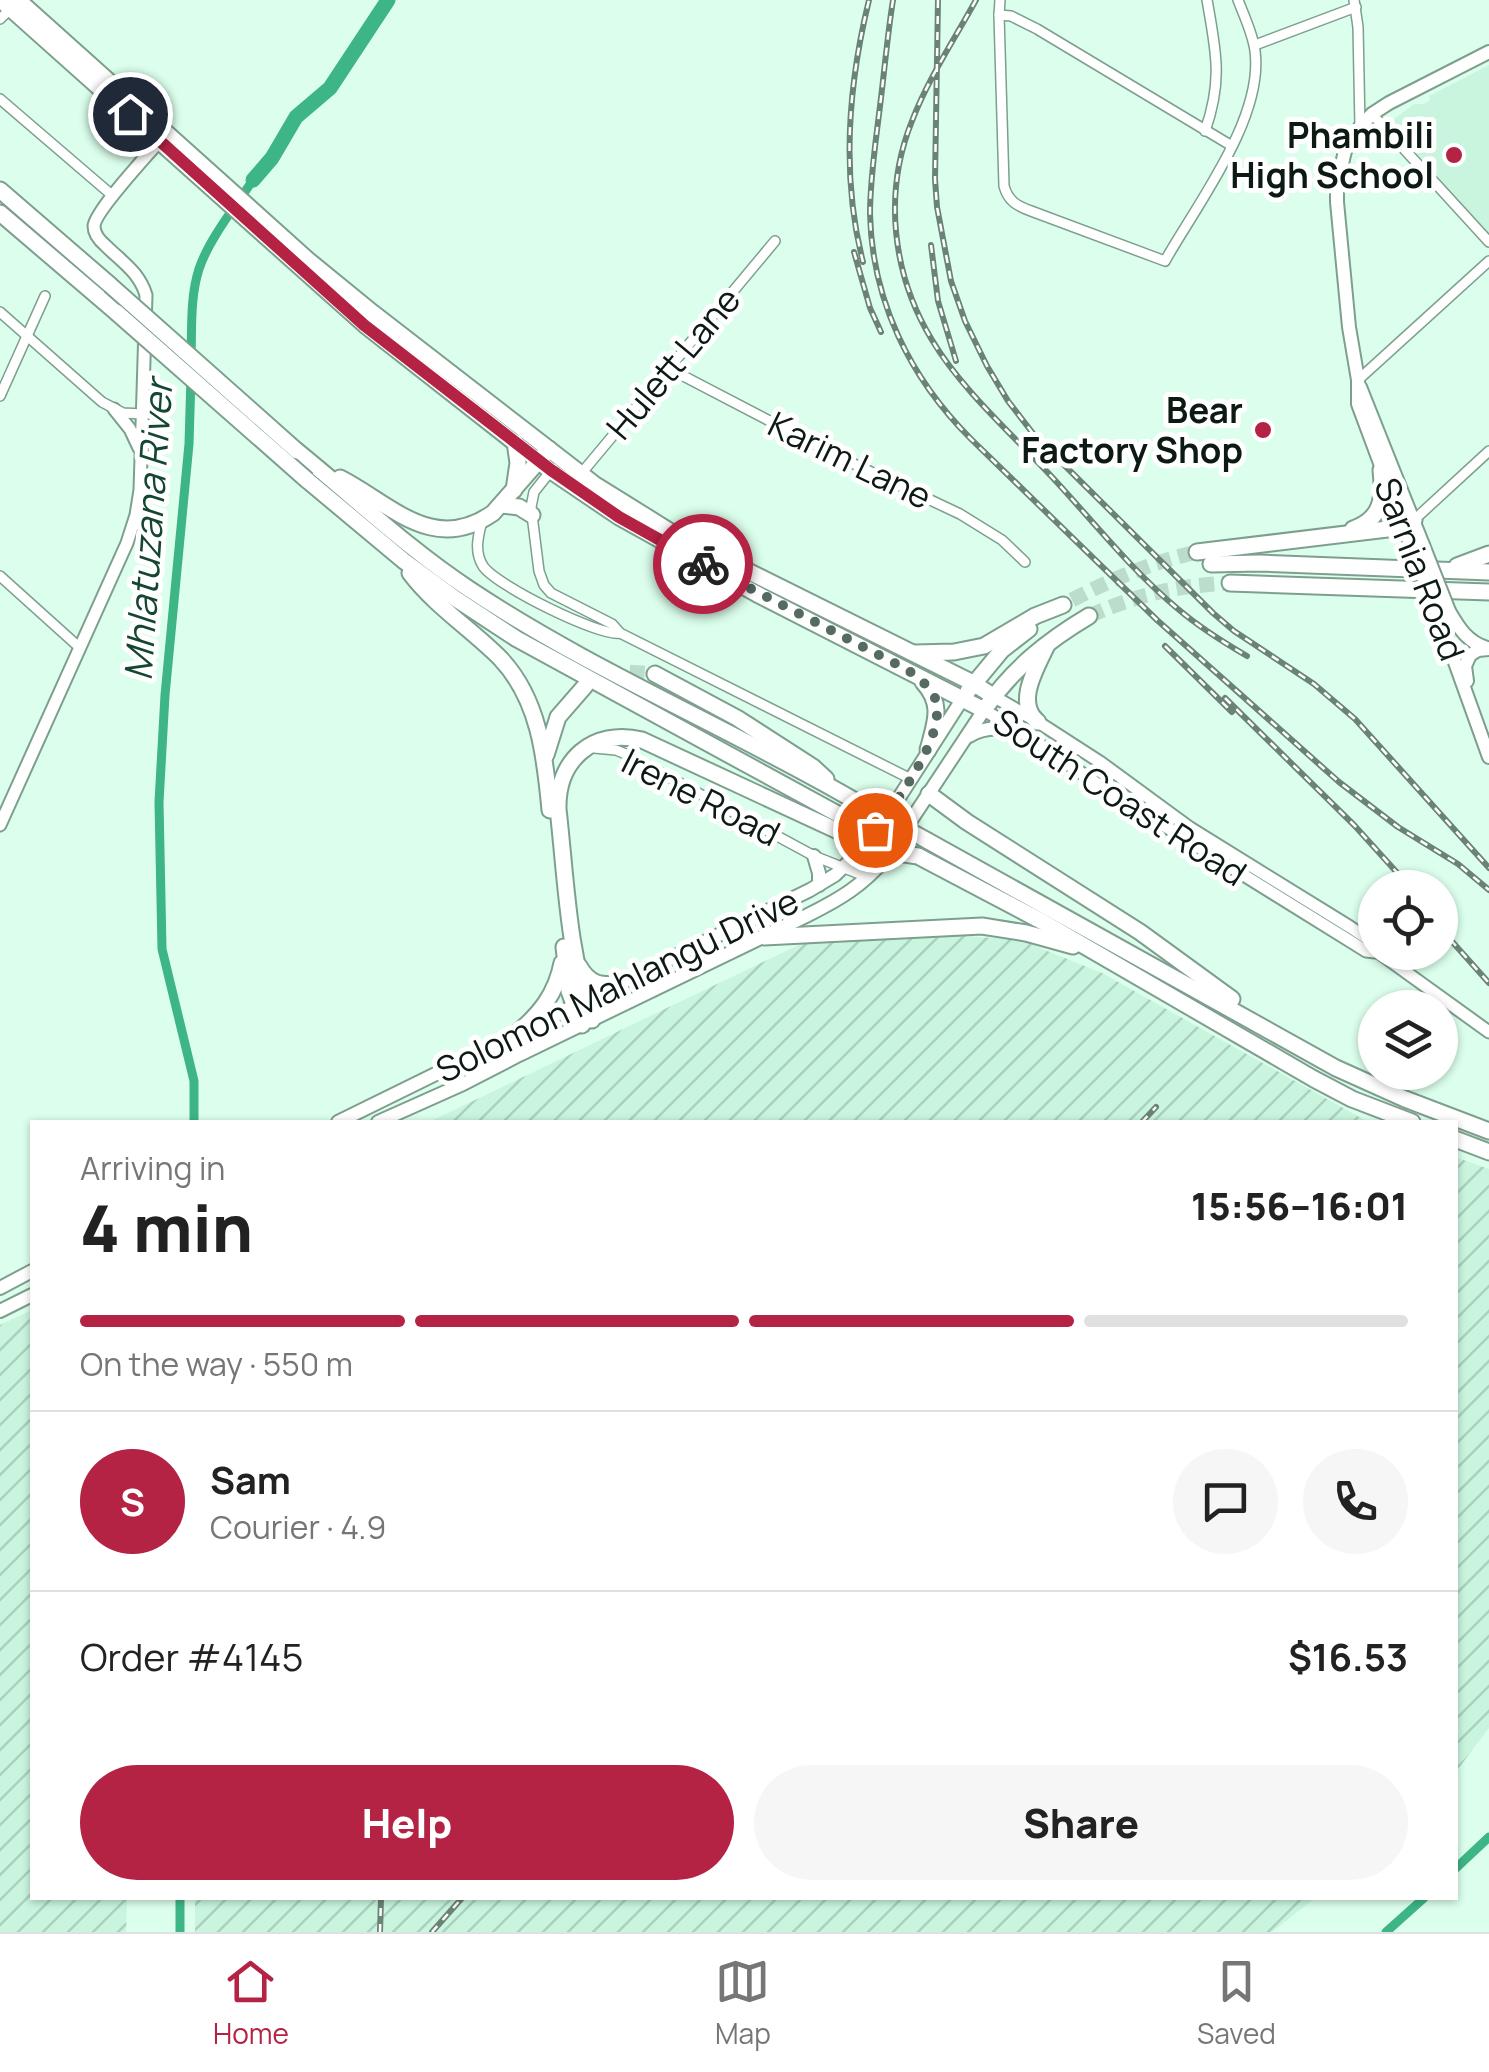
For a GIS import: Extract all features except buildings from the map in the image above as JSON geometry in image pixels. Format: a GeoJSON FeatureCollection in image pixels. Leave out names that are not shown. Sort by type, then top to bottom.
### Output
{"type":"FeatureCollection","features":[{"type":"Feature","properties":{"kind":"highway","name":"South Coast Road"},"geometry":{"type":"LineString","coordinates":[[8,7],[164,136],[304,265],[373,313],[576,480],[622,511],[908,670],[963,698],[988,703]]}},
{"type":"Feature","properties":{"kind":"highway"},"geometry":{"type":"LineString","coordinates":[[0,190],[297,451],[312,474],[404,560],[456,599],[551,659],[841,825]]}},
{"type":"Feature","properties":{"kind":"highway"},"geometry":{"type":"LineString","coordinates":[[0,213],[312,474],[470,590],[1291,1043],[1379,1088],[1489,1131]]}},
{"type":"Feature","properties":{"kind":"highway","name":"South Coast Road"},"geometry":{"type":"LineString","coordinates":[[480,404],[516,442],[550,460]]}},
{"type":"Feature","properties":{"kind":"highway"},"geometry":{"type":"LineString","coordinates":[[514,490],[516,442]]}},
{"type":"Feature","properties":{"kind":"highway"},"geometry":{"type":"LineString","coordinates":[[312,474],[356,486],[409,520],[443,530],[482,521],[550,460]]}},
{"type":"Feature","properties":{"kind":"highway"},"geometry":{"type":"LineString","coordinates":[[1330,535],[1371,520],[1383,493],[1381,470]]}},
{"type":"Feature","properties":{"kind":"highway"},"geometry":{"type":"LineString","coordinates":[[502,505],[519,507],[532,516]]}},
{"type":"Feature","properties":{"kind":"highway"},"geometry":{"type":"LineString","coordinates":[[1196,552],[1409,524]]}},
{"type":"Feature","properties":{"kind":"highway"},"geometry":{"type":"LineString","coordinates":[[1449,569],[1489,554]]}},
{"type":"Feature","properties":{"kind":"highway"},"geometry":{"type":"LineString","coordinates":[[404,560],[418,584],[498,657],[528,702],[545,759],[569,991],[579,1003]]}},
{"type":"Feature","properties":{"kind":"highway"},"geometry":{"type":"LineString","coordinates":[[1211,564],[1489,572]]}},
{"type":"Feature","properties":{"kind":"highway"},"geometry":{"type":"LineString","coordinates":[[1230,583],[1489,592]]}},
{"type":"Feature","properties":{"kind":"highway","name":"South Coast Road"},"geometry":{"type":"LineString","coordinates":[[760,587],[973,683],[988,703]]}},
{"type":"Feature","properties":{"kind":"highway","name":"Solomon Mahlangu Drive"},"geometry":{"type":"LineString","coordinates":[[911,653],[954,652],[984,646],[1035,616],[1068,603],[1002,650],[963,698]]}},
{"type":"Feature","properties":{"kind":"highway","name":"Solomon Mahlangu Drive"},"geometry":{"type":"LineString","coordinates":[[988,703],[1032,654],[1089,616]]}},
{"type":"Feature","properties":{"kind":"highway"},"geometry":{"type":"LineString","coordinates":[[1038,722],[1029,715],[1026,704],[1049,642]]}},
{"type":"Feature","properties":{"kind":"highway"},"geometry":{"type":"LineString","coordinates":[[908,670],[934,698],[936,719],[928,750]]}},
{"type":"Feature","properties":{"kind":"highway"},"geometry":{"type":"LineString","coordinates":[[654,674],[737,718],[814,766],[835,790]]}},
{"type":"Feature","properties":{"kind":"highway"},"geometry":{"type":"LineString","coordinates":[[545,759],[558,717],[585,686]]}},
{"type":"Feature","properties":{"kind":"highway"},"geometry":{"type":"LineString","coordinates":[[587,1023],[579,1003],[558,794],[566,770],[586,748],[614,736],[642,740],[918,856],[1101,954],[1314,1079],[1407,1120]]}},
{"type":"Feature","properties":{"kind":"highway"},"geometry":{"type":"LineString","coordinates":[[929,794],[966,822],[1140,932],[1291,1043]]}},
{"type":"Feature","properties":{"kind":"highway"},"geometry":{"type":"LineString","coordinates":[[764,937],[982,926],[1026,933],[1101,954]]}},
{"type":"Feature","properties":{"kind":"highway"},"geometry":{"type":"LineString","coordinates":[[516,1034],[541,1012],[554,990],[560,974],[563,940]]}},
{"type":"Feature","properties":{"kind":"highway"},"geometry":{"type":"LineString","coordinates":[[576,958],[594,984],[620,984]]}},
{"type":"Feature","properties":{"kind":"highway"},"geometry":{"type":"LineString","coordinates":[[1458,1140],[1489,1152]]}},
{"type":"Feature","properties":{"kind":"main road","name":"Sarnia Road"},"geometry":{"type":"LineString","coordinates":[[1409,524],[1381,470],[1358,404],[1337,185],[1346,152],[1372,114],[1489,52]]}},
{"type":"Feature","properties":{"kind":"main road","name":"Sarnia Road"},"geometry":{"type":"LineString","coordinates":[[1358,380],[1444,613],[1489,757]]}},
{"type":"Feature","properties":{"kind":"main road","name":"Sarnia Road"},"geometry":{"type":"LineString","coordinates":[[1444,613],[1465,636],[1489,649]]}},
{"type":"Feature","properties":{"kind":"main road"},"geometry":{"type":"LineString","coordinates":[[1469,698],[1468,658],[1478,650],[1489,649]]}},
{"type":"Feature","properties":{"kind":"main road","name":"Solomon Mahlangu Drive"},"geometry":{"type":"LineString","coordinates":[[342,1120],[819,885],[843,869],[892,807],[963,698]]}},
{"type":"Feature","properties":{"kind":"main road","name":"Solomon Mahlangu Drive"},"geometry":{"type":"LineString","coordinates":[[382,1120],[835,902],[869,878],[886,858],[988,703]]}},
{"type":"Feature","properties":{"kind":"main road"},"geometry":{"type":"LineString","coordinates":[[966,738],[979,730],[996,728],[1024,734]]}},
{"type":"Feature","properties":{"kind":"main road"},"geometry":{"type":"LineString","coordinates":[[814,856],[819,885]]}},
{"type":"Feature","properties":{"kind":"main road"},"geometry":{"type":"LineString","coordinates":[[0,1288],[30,1273]]}},
{"type":"Feature","properties":{"kind":"main road"},"geometry":{"type":"LineString","coordinates":[[0,1311],[30,1296]]}},
{"type":"Feature","properties":{"kind":"street"},"geometry":{"type":"LineString","coordinates":[[1000,0],[1006,192],[1016,205],[1165,261],[1232,146],[1253,94],[1255,45],[1238,0]]}},
{"type":"Feature","properties":{"kind":"street"},"geometry":{"type":"LineString","coordinates":[[1198,0],[1208,3],[1218,71],[1205,130]]}},
{"type":"Feature","properties":{"kind":"street"},"geometry":{"type":"LineString","coordinates":[[1255,45],[1355,3],[1360,127]]}},
{"type":"Feature","properties":{"kind":"street"},"geometry":{"type":"LineString","coordinates":[[999,15],[1011,16],[1037,29],[1232,146]]}},
{"type":"Feature","properties":{"kind":"street"},"geometry":{"type":"LineString","coordinates":[[0,99],[113,196]]}},
{"type":"Feature","properties":{"kind":"street"},"geometry":{"type":"LineString","coordinates":[[1372,114],[1489,242]]}},
{"type":"Feature","properties":{"kind":"street"},"geometry":{"type":"LineString","coordinates":[[0,825],[128,543],[136,515],[146,295],[136,273],[106,246],[94,231],[94,224],[164,136]]}},
{"type":"Feature","properties":{"kind":"street","name":"Hulett Lane"},"geometry":{"type":"LineString","coordinates":[[576,480],[775,241]]}},
{"type":"Feature","properties":{"kind":"street"},"geometry":{"type":"LineString","coordinates":[[1358,380],[1489,261]]}},
{"type":"Feature","properties":{"kind":"street"},"geometry":{"type":"LineString","coordinates":[[0,396],[45,296]]}},
{"type":"Feature","properties":{"kind":"street"},"geometry":{"type":"LineString","coordinates":[[0,312],[102,402],[123,412],[142,414]]}},
{"type":"Feature","properties":{"kind":"street","name":"Karim Lane"},"geometry":{"type":"LineString","coordinates":[[668,368],[833,454],[960,514],[1002,540],[1025,562]]}},
{"type":"Feature","properties":{"kind":"street"},"geometry":{"type":"LineString","coordinates":[[114,409],[135,438],[141,462]]}},
{"type":"Feature","properties":{"kind":"street"},"geometry":{"type":"LineString","coordinates":[[1409,524],[1489,451]]}},
{"type":"Feature","properties":{"kind":"street"},"geometry":{"type":"LineString","coordinates":[[550,460],[534,492],[532,516],[539,571],[551,593],[612,624],[620,633],[910,779]]}},
{"type":"Feature","properties":{"kind":"street"},"geometry":{"type":"LineString","coordinates":[[482,521],[478,556],[502,583],[610,635],[620,633]]}},
{"type":"Feature","properties":{"kind":"street"},"geometry":{"type":"LineString","coordinates":[[0,576],[80,648]]}},
{"type":"Feature","properties":{"kind":"street"},"geometry":{"type":"LineString","coordinates":[[535,600],[544,585]]}},
{"type":"Feature","properties":{"kind":"street","name":"South Coast Road"},"geometry":{"type":"LineString","coordinates":[[988,703],[1038,722],[1100,762],[1187,833]]}},
{"type":"Feature","properties":{"kind":"street","name":"South Coast Road"},"geometry":{"type":"LineString","coordinates":[[988,703],[1024,734],[1139,810],[1187,833],[1347,932],[1358,943]]}},
{"type":"Feature","properties":{"kind":"street","name":"Irene Road"},"geometry":{"type":"LineString","coordinates":[[586,748],[628,754],[814,856],[869,878]]}},
{"type":"Feature","properties":{"kind":"street"},"geometry":{"type":"LineString","coordinates":[[1139,810],[1148,798]]}},
{"type":"Feature","properties":{"kind":"street","name":"South Coast Road"},"geometry":{"type":"LineString","coordinates":[[1404,970],[1489,1032]]}},
{"type":"Feature","properties":{"kind":"shaded area","name":"Phambili High School"},"geometry":{"type":"Polygon","coordinates":[[[1489,65],[1489,236],[1390,122],[1414,104],[1424,104],[1429,96],[1489,65]]]}},
{"type":"Feature","properties":{"kind":"shaded area"},"geometry":{"type":"Polygon","coordinates":[[[836,927],[1020,940],[1102,973],[1364,1120],[433,1120],[836,927]]]}},
{"type":"Feature","properties":{"kind":"shaded area"},"geometry":{"type":"Polygon","coordinates":[[[1458,1158],[1489,1169],[1489,1728],[1458,1769],[1458,1158]]]}},
{"type":"Feature","properties":{"kind":"shaded area"},"geometry":{"type":"Polygon","coordinates":[[[30,1311],[30,1900],[127,1900],[126,1932],[0,1932],[0,1325],[30,1311]]]}},
{"type":"Feature","properties":{"kind":"shaded area"},"geometry":{"type":"Polygon","coordinates":[[[195,1900],[1312,1900],[1272,1932],[195,1932],[195,1900]]]}},
{"type":"Feature","properties":{"kind":"waterway","name":"Mhlatuzana River"},"geometry":{"type":"LineString","coordinates":[[253,180],[272,158],[296,117],[330,88],[388,0]]}},
{"type":"Feature","properties":{"kind":"waterway","name":"Mhlatuzana River"},"geometry":{"type":"LineString","coordinates":[[191,357],[199,269],[216,235],[253,180]]}},
{"type":"Feature","properties":{"kind":"waterway","name":"Mhlatuzana River"},"geometry":{"type":"LineString","coordinates":[[191,377],[189,444],[159,802],[162,949],[194,1081],[194,1120]]}},
{"type":"Feature","properties":{"kind":"waterway"},"geometry":{"type":"LineString","coordinates":[[1458,1866],[1489,1837]]}},
{"type":"Feature","properties":{"kind":"waterway","name":"Mhlatuzana River"},"geometry":{"type":"LineString","coordinates":[[180,1900],[180,1932]]}},
{"type":"Feature","properties":{"kind":"waterway"},"geometry":{"type":"LineString","coordinates":[[1386,1932],[1422,1900]]}},
{"type":"Feature","properties":{"kind":"tunnel"},"geometry":{"type":"LineString","coordinates":[[1072,600],[1133,572],[1197,552]]}},
{"type":"Feature","properties":{"kind":"tunnel"},"geometry":{"type":"LineString","coordinates":[[1089,616],[1158,592],[1230,583]]}},
{"type":"Feature","properties":{"kind":"tunnel"},"geometry":{"type":"LineString","coordinates":[[607,676],[627,672],[655,674]]}},
{"type":"Feature","properties":{"kind":"railway"},"geometry":{"type":"LineString","coordinates":[[863,262],[852,197],[850,131],[856,65],[869,0]]}},
{"type":"Feature","properties":{"kind":"railway"},"geometry":{"type":"LineString","coordinates":[[893,0],[872,177],[872,246],[898,336],[930,390],[971,439],[1157,620],[1339,782],[1489,890]]}},
{"type":"Feature","properties":{"kind":"railway"},"geometry":{"type":"LineString","coordinates":[[938,0],[937,207],[951,281],[965,321],[1008,401],[1035,436],[1213,613],[1314,684],[1355,719],[1489,868]]}},
{"type":"Feature","properties":{"kind":"railway"},"geometry":{"type":"LineString","coordinates":[[976,0],[918,105],[897,176],[895,205],[900,261],[918,315],[972,394],[1129,562],[1186,616],[1247,656]]}},
{"type":"Feature","properties":{"kind":"railway"},"geometry":{"type":"LineString","coordinates":[[931,245],[938,301],[956,361]]}},
{"type":"Feature","properties":{"kind":"railway"},"geometry":{"type":"LineString","coordinates":[[854,252],[881,332]]}},
{"type":"Feature","properties":{"kind":"railway"},"geometry":{"type":"LineString","coordinates":[[1165,646],[1232,712]]}},
{"type":"Feature","properties":{"kind":"railway"},"geometry":{"type":"LineString","coordinates":[[1225,698],[1395,870]]}},
{"type":"Feature","properties":{"kind":"railway"},"geometry":{"type":"LineString","coordinates":[[1458,948],[1489,983]]}},
{"type":"Feature","properties":{"kind":"railway"},"geometry":{"type":"LineString","coordinates":[[1144,1120],[1156,1107]]}},
{"type":"Feature","properties":{"kind":"railway"},"geometry":{"type":"LineString","coordinates":[[380,1932],[381,1900]]}},
{"type":"Feature","properties":{"kind":"railway"},"geometry":{"type":"LineString","coordinates":[[432,1932],[460,1900]]}},
{"type":"Feature","properties":{"kind":"way so far"},"geometry":{"type":"LineString","coordinates":[[703,564],[908,670],[930,690],[937,708],[928,750],[875,830]]}},
{"type":"Feature","properties":{"kind":"place","name":"Phambili High School"},"geometry":{"type":"Point","coordinates":[1454,155]}},
{"type":"Feature","properties":{"kind":"place","name":"Bear Factory Shop"},"geometry":{"type":"Point","coordinates":[1263,430]}},
{"type":"Feature","properties":{"kind":"route"},"geometry":{"type":"LineString","coordinates":[[130,114],[364,325],[551,470],[619,517],[703,564]]}}]}
